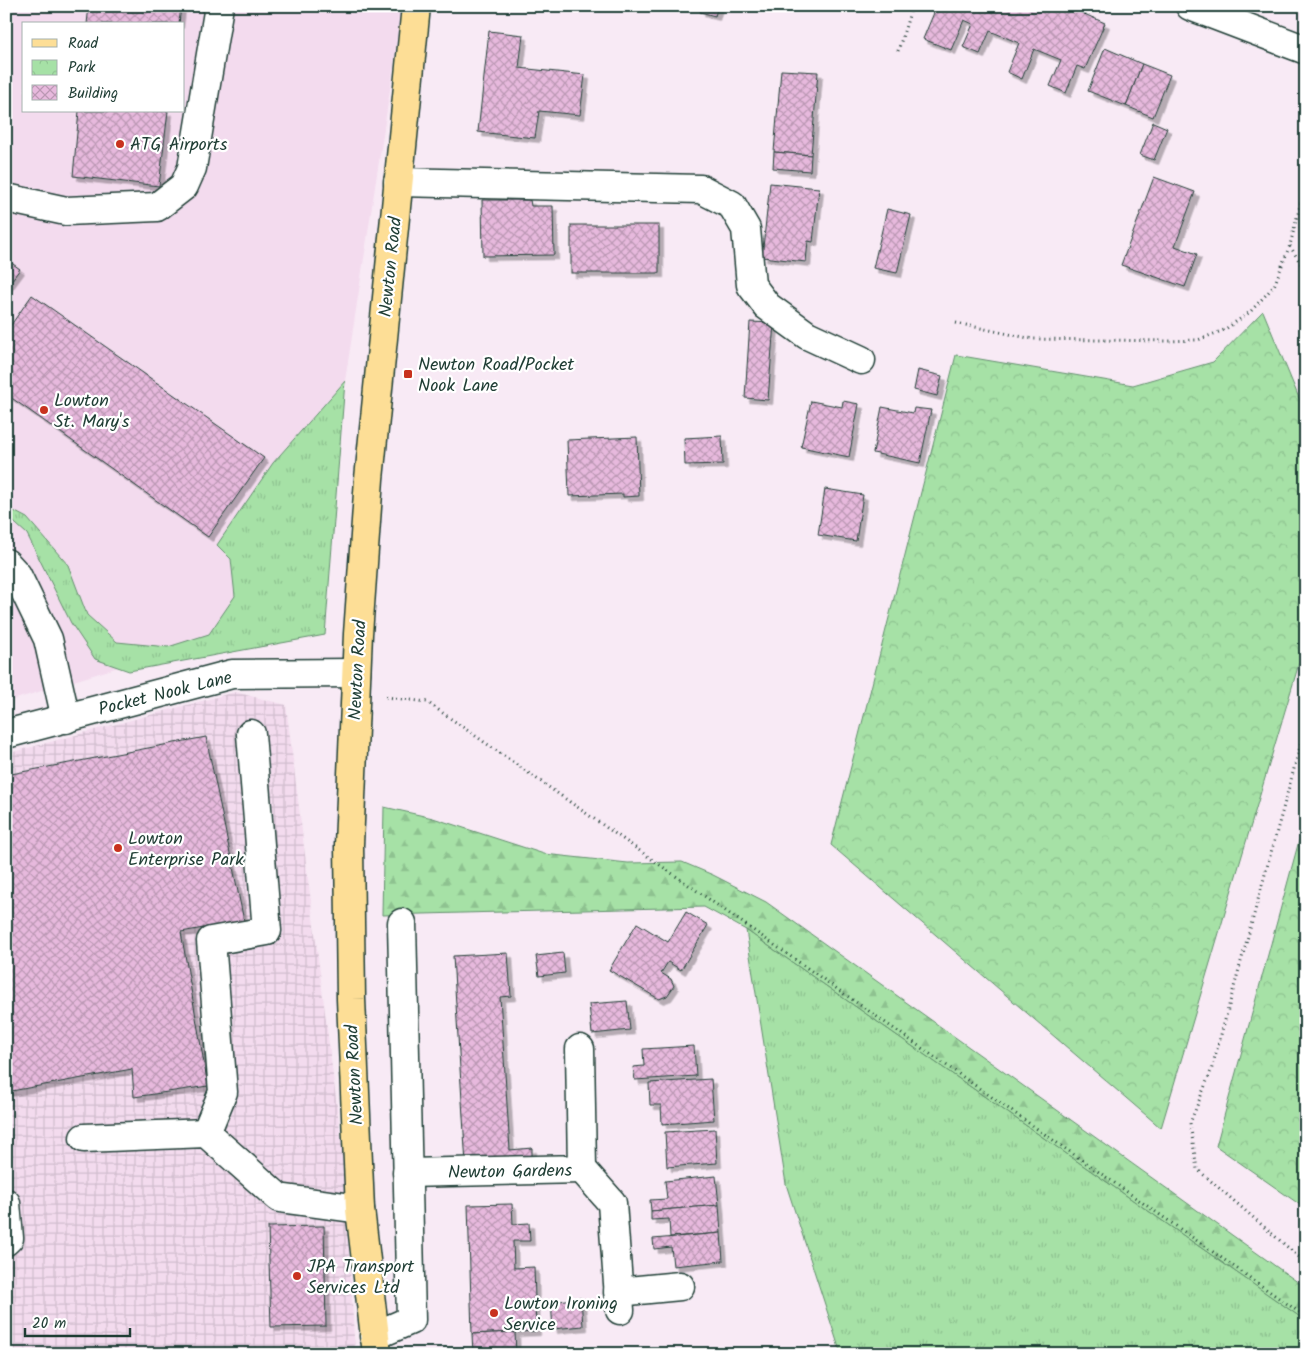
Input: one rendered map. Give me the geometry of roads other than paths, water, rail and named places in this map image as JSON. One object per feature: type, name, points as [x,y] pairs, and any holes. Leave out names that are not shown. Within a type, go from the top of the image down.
[{"type":"main road","name":"Newton Road","points":[[376,1345],[360,1209],[351,1000],[349,845],[356,674],[369,479],[416,6]]},
{"type":"street","points":[[6,198],[66,210],[157,206],[184,186],[192,168],[219,6]]},
{"type":"street","points":[[1190,6],[1219,11],[1306,50]]},
{"type":"street","points":[[398,182],[701,189],[732,205],[746,229],[751,285],[768,306],[807,335],[861,360]]},
{"type":"street","points":[[6,563],[17,575],[48,639],[66,718]]},
{"type":"street","name":"Pocket Nook Lane","points":[[6,734],[232,674],[356,674]]},
{"type":"street","points":[[206,1133],[223,1092],[211,941],[267,932],[251,734]]},
{"type":"street","name":"Newton Road","points":[[376,1345],[411,1320],[402,924]]},
{"type":"street","name":"Newton Gardens","points":[[407,1173],[582,1169],[580,1049]]},
{"type":"street","points":[[84,1138],[206,1133],[279,1198],[360,1209]]},
{"type":"street","points":[[582,1169],[612,1203],[619,1301],[680,1286]]},
{"type":"street","points":[[6,1203],[9,1238],[6,1241]]},
{"type":"place","name":"ATG Airports","points":[[120,144]]},
{"type":"place","name":"Newton Road/Pocket Nook Lane","points":[[408,374]]},
{"type":"place","name":"Lowton St. Mary's","points":[[44,410]]},
{"type":"place","name":"Lowton Enterprise Park","points":[[118,848]]},
{"type":"place","name":"JPA Transport Services Ltd","points":[[297,1276]]},
{"type":"place","name":"Lowton Ironing Service","points":[[494,1313]]}]
